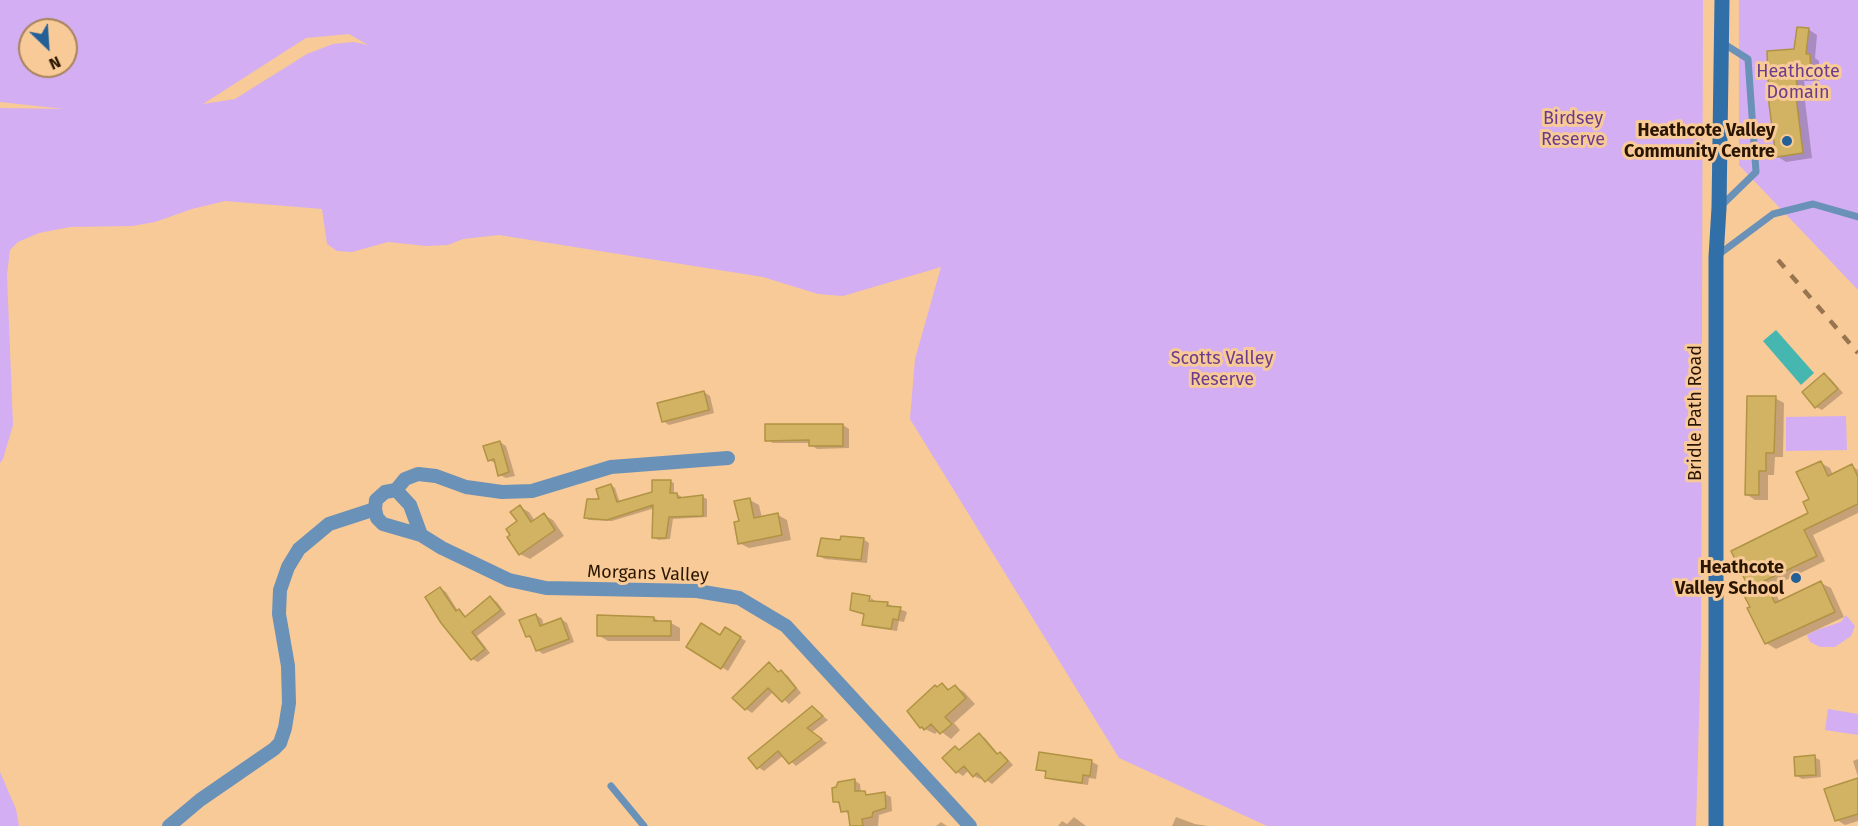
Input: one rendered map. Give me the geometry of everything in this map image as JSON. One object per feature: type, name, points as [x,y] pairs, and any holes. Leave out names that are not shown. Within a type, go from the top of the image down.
[{"type":"street","name":"Bridle Path Road","points":[[1716,826],[1716,257],[1719,208],[1722,0]]},
{"type":"street","points":[[169,826],[280,743],[290,703],[288,666],[279,614],[280,590],[288,567],[299,549],[329,524],[375,509],[376,500],[385,492],[396,490],[405,479],[418,474],[436,476],[466,487],[502,492],[532,491],[611,467],[728,458]]},
{"type":"street","points":[[396,490],[410,505],[421,535]]},
{"type":"street","name":"Morgans Valley","points":[[375,509],[377,518],[383,524],[421,535],[442,548],[509,580],[546,588],[697,591],[739,598],[786,626],[970,826]]},
{"type":"lane","points":[[1719,208],[1756,172],[1748,59],[1721,42]]},
{"type":"lane","points":[[1716,257],[1773,214],[1813,204],[1858,217]]},
{"type":"lane","points":[[611,786],[644,826]]},
{"type":"green space","name":"Scotts Valley Reserve","points":[[0,0],[1703,0],[1701,648],[1696,826],[1267,826],[1119,758],[910,419],[915,359],[941,267],[843,296],[818,294],[763,277],[499,235],[463,239],[448,245],[426,246],[388,242],[352,252],[337,251],[327,244],[322,209],[225,201],[192,209],[155,222],[132,226],[70,227],[39,233],[18,242],[10,250],[7,275],[13,425],[0,463],[0,108],[64,109],[0,102]],"holes":[[[349,34],[368,45],[354,42],[333,44],[307,54],[235,99],[203,104],[306,38]]]},
{"type":"green space","name":"Heathcote Domain","points":[[1739,0],[1858,0],[1858,290],[1739,165]]},
{"type":"green space","points":[[1846,416],[1847,450],[1786,451],[1786,417]]},
{"type":"green space","points":[[1846,615],[1855,626],[1851,636],[1835,647],[1820,647],[1810,642],[1807,635],[1841,622]]},
{"type":"green space","points":[[1828,709],[1858,714],[1858,735],[1825,730]]},
{"type":"green space","points":[[0,772],[16,809],[19,826],[0,826]]},
{"type":"water","points":[[1776,330],[1814,373],[1801,385],[1763,341]]},
{"type":"building","points":[[1797,27],[1809,28],[1806,54],[1810,54],[1811,76],[1796,76],[1798,96],[1796,96],[1803,153],[1776,157],[1769,104],[1767,51],[1794,49]]},
{"type":"building","points":[[1824,373],[1838,389],[1815,408],[1802,392]]},
{"type":"building","points":[[704,391],[709,410],[662,422],[657,403]]},
{"type":"building","points":[[1747,396],[1776,396],[1774,453],[1766,453],[1766,471],[1759,471],[1759,495],[1745,495]]},
{"type":"building","points":[[765,424],[843,424],[843,446],[809,446],[809,440],[765,441]]},
{"type":"building","points":[[500,441],[509,472],[498,476],[494,459],[488,461],[483,446]]},
{"type":"building","points":[[1821,461],[1828,476],[1852,464],[1858,477],[1858,504],[1804,530],[1817,556],[1764,581],[1775,603],[1821,581],[1835,612],[1765,644],[1747,608],[1750,607],[1740,588],[1747,584],[1731,551],[1808,513],[1803,502],[1809,499],[1796,472]]},
{"type":"building","points":[[652,480],[671,480],[670,493],[677,493],[678,498],[703,495],[703,516],[669,517],[666,538],[652,538],[653,505],[607,520],[584,518],[587,499],[599,499],[596,489],[611,484],[617,502],[652,492]]},
{"type":"building","points":[[750,498],[754,518],[778,513],[782,535],[738,544],[734,522],[739,521],[734,501]]},
{"type":"building","points":[[520,505],[531,522],[544,513],[555,530],[519,555],[507,537],[510,535],[506,529],[517,521],[510,512]]},
{"type":"building","points":[[841,536],[864,538],[861,560],[817,556],[821,538],[840,540]]},
{"type":"building","points":[[440,587],[456,611],[459,609],[465,617],[490,596],[501,610],[472,632],[485,649],[471,660],[441,623],[425,597]]},
{"type":"building","points":[[852,593],[870,596],[869,601],[888,602],[887,606],[901,607],[898,620],[893,619],[891,629],[862,625],[864,614],[850,610]]},
{"type":"building","points":[[536,614],[540,626],[561,618],[569,639],[536,651],[530,636],[526,637],[519,620]]},
{"type":"building","points":[[597,615],[654,617],[654,621],[671,621],[671,636],[597,636]]},
{"type":"building","points":[[701,623],[720,635],[725,627],[741,637],[721,669],[686,647]]},
{"type":"building","points":[[769,662],[778,672],[781,670],[796,688],[782,702],[768,688],[745,710],[732,698]]},
{"type":"building","points":[[942,683],[948,690],[955,685],[966,698],[945,717],[952,724],[940,734],[931,724],[924,730],[920,728],[907,711],[935,685],[937,687]]},
{"type":"building","points":[[812,706],[823,716],[807,728],[822,739],[789,764],[778,751],[757,769],[748,758]]},
{"type":"building","points":[[979,733],[997,754],[1000,752],[1008,761],[985,782],[977,773],[973,777],[964,766],[956,773],[942,758],[955,746],[959,750]]},
{"type":"building","points":[[1039,752],[1092,760],[1090,776],[1083,775],[1082,783],[1045,778],[1046,771],[1036,770]]},
{"type":"building","points":[[1815,755],[1816,775],[1795,776],[1794,757]]},
{"type":"building","points":[[1858,778],[1858,814],[1835,821],[1824,789]]},
{"type":"building","points":[[855,779],[855,791],[865,791],[866,795],[885,792],[886,808],[873,812],[872,817],[862,819],[863,826],[850,826],[848,811],[841,812],[839,802],[833,802],[832,788],[836,787],[838,782]]},
{"type":"railway","points":[[1778,260],[1858,353]]},
{"type":"place","name":"Heathcote Valley Community Centre","points":[[1787,141]]},
{"type":"place","name":"Heathcote Valley School","points":[[1796,578]]},
{"type":"park label","name":"Birdsey Reserve","points":[[1573,129]]}]
